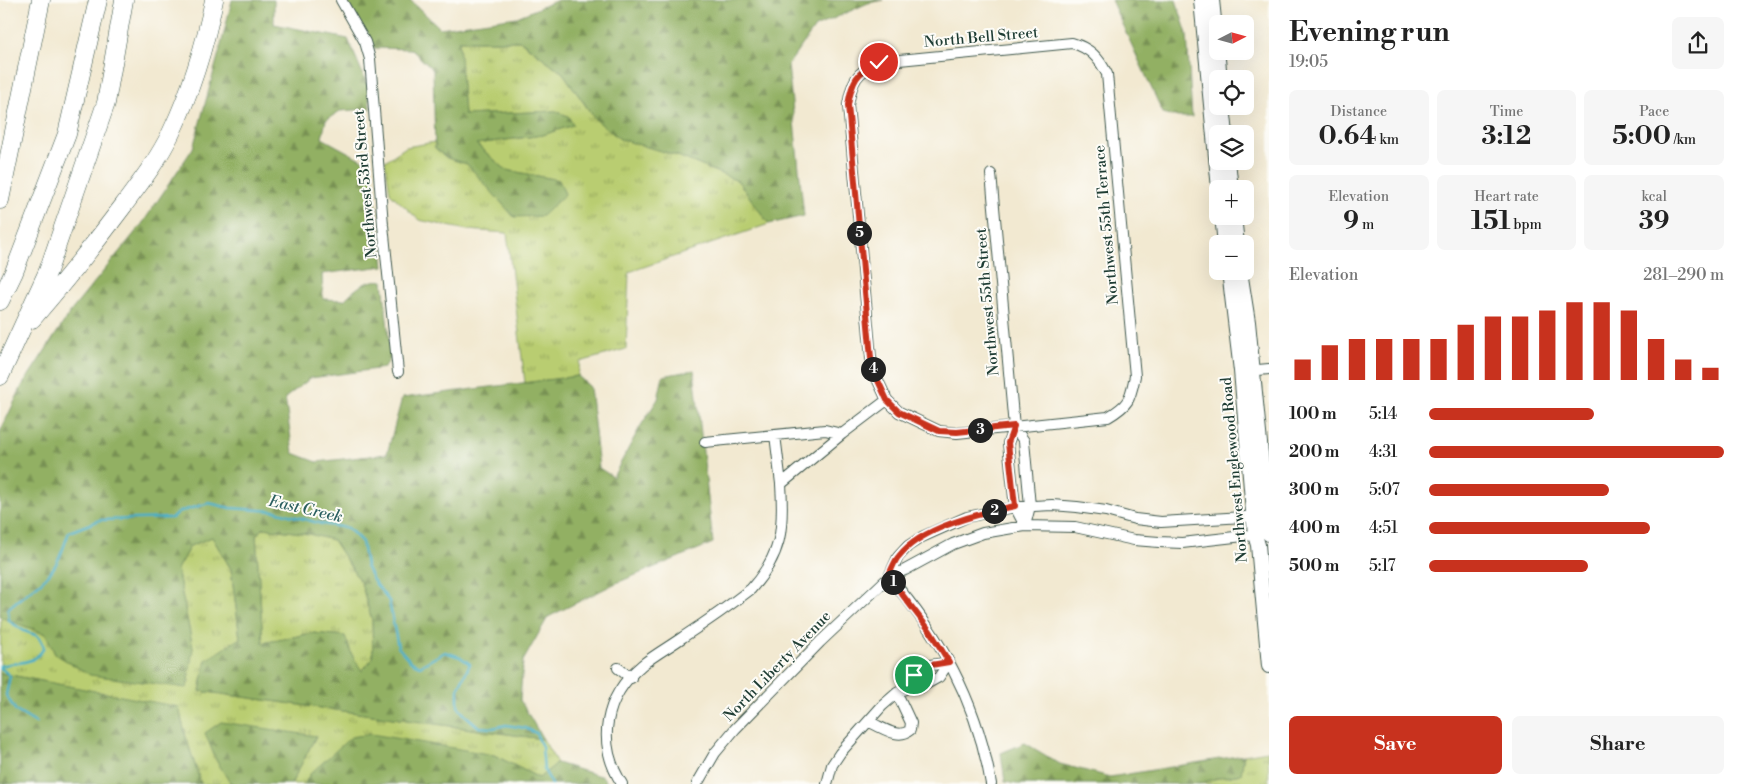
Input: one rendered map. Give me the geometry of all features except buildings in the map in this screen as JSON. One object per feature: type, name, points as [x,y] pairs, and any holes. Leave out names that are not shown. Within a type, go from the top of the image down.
[{"type":"highway","points":[[0,200],[41,0]]},
{"type":"highway","points":[[0,301],[14,272],[67,134],[98,0]]},
{"type":"highway","points":[[0,376],[48,270],[106,103],[124,0]]},
{"type":"highway","points":[[21,333],[90,252],[149,172],[171,133],[194,75],[208,30],[214,0]]},
{"type":"main road","points":[[1201,0],[1218,180]]},
{"type":"main road","points":[[1212,0],[1219,70]]},
{"type":"main road","name":"Northwest Englewood Road","points":[[1230,280],[1247,371],[1260,516],[1264,534],[1258,545],[1269,666]]},
{"type":"main road","name":"Northwest Englewood Road","points":[[1241,280],[1248,322],[1247,371]]},
{"type":"street","name":"Northwest 53rd Street","points":[[341,0],[365,42],[370,60],[383,225],[398,372]]},
{"type":"street","name":"North Bell Street","points":[[887,400],[874,372],[871,358],[848,105],[851,86],[857,76],[867,67],[879,62],[1072,43],[1092,52]]},
{"type":"street","name":"Northwest 55th Terrace","points":[[1014,426],[1108,417],[1130,400],[1135,376],[1107,74],[1101,62],[1092,52]]},
{"type":"street","name":"Northwest 55th Street","points":[[991,174],[1014,426],[1008,443],[1015,506],[1024,526]]},
{"type":"street","points":[[1247,371],[1269,369]]},
{"type":"street","points":[[781,484],[887,400],[899,412],[939,431],[957,432],[1014,426]]},
{"type":"street","name":"Northwest 55th Street","points":[[1014,426],[1024,441],[1030,506],[1024,526]]},
{"type":"street","points":[[704,442],[825,430],[842,434]]},
{"type":"street","points":[[622,784],[613,769],[608,753],[606,733],[609,713],[617,693],[641,666],[751,589],[765,574],[774,555],[781,534],[782,512],[781,484],[775,436]]},
{"type":"street","points":[[1011,466],[1026,464]]},
{"type":"street","name":"North Liberty Avenue","points":[[697,784],[715,753],[736,729],[820,642],[888,576],[898,557],[908,546],[922,537],[967,517],[1015,506],[1052,505],[1087,508],[1136,519],[1161,522],[1260,516]]},
{"type":"street","name":"North Liberty Avenue","points":[[888,576],[905,570],[953,544],[983,534],[1024,526],[1074,527],[1134,540],[1159,542],[1182,542],[1264,534]]},
{"type":"street","points":[[888,576],[930,631],[949,662],[968,701],[982,740],[991,784]]},
{"type":"street","points":[[827,784],[832,765],[840,753],[897,693],[912,685],[914,675],[931,665],[949,662]]},
{"type":"street","points":[[618,668],[630,678]]},
{"type":"street","points":[[869,722],[898,735],[905,734],[910,730],[911,723],[897,693]]},
{"type":"green space","points":[[232,0],[274,0],[274,24],[348,39],[368,86],[370,109],[340,111],[326,120],[322,138],[364,161],[373,182],[384,266],[322,274],[323,299],[344,300],[366,283],[383,281],[391,358],[384,368],[311,378],[285,398],[293,453],[317,462],[387,454],[402,398],[578,376],[590,387],[599,468],[613,477],[640,427],[658,399],[663,376],[694,370],[713,543],[614,584],[548,617],[523,661],[520,700],[543,739],[200,691],[206,660],[240,638],[231,569],[212,537],[190,546],[177,569],[193,648],[187,688],[90,675],[55,654],[46,634],[0,617],[0,432],[22,386],[71,311],[142,224],[193,148]],"holes":[[[264,528],[309,534],[333,540],[361,583],[372,620],[373,658],[362,671],[352,655],[345,636],[313,633],[263,643],[256,535]]]},
{"type":"green space","points":[[346,0],[410,0],[440,28],[517,17],[558,0],[883,0],[868,3],[815,27],[788,65],[804,216],[769,224],[738,181],[678,156],[620,139],[595,119],[563,73],[521,41],[459,41],[464,115],[555,111],[568,116],[573,125],[543,135],[476,144],[506,170],[559,180],[565,194],[542,216],[514,217],[467,164],[447,158],[435,148],[433,70],[411,49],[374,48]]},
{"type":"green space","points":[[1111,0],[1176,0],[1187,34],[1192,117],[1178,117],[1163,113]]},
{"type":"green space","points":[[458,41],[520,41],[563,73],[595,119],[620,139],[678,156],[738,181],[769,224],[629,272],[626,349],[580,362],[578,376],[525,383],[507,233],[467,230],[419,220],[390,193],[385,161],[406,147],[435,142],[435,148],[447,158],[467,164],[486,185],[559,180],[506,170],[476,144],[543,135],[572,124],[568,116],[555,111],[464,115]]},
{"type":"green space","points":[[264,528],[309,534],[333,540],[361,583],[372,620],[373,658],[361,672],[344,636],[313,633],[263,643],[256,535]]},
{"type":"green space","points":[[212,537],[231,569],[240,639],[206,660],[200,691],[543,739],[557,763],[539,778],[494,755],[310,774],[305,784],[291,784],[316,736],[216,760],[231,784],[201,784],[179,708],[0,673],[1,617],[46,634],[55,654],[193,648],[177,569],[190,546]]},
{"type":"green space","points":[[0,673],[179,707],[185,734],[201,784],[0,784]]},
{"type":"green space","points":[[221,722],[316,736],[291,784],[231,784],[216,760],[205,733]]},
{"type":"green space","points":[[371,734],[494,755],[539,778],[557,763],[603,777],[608,784],[305,784],[310,774],[351,737]]},
{"type":"green space","points":[[1025,743],[1060,764],[1110,777],[1244,755],[1241,774],[1198,784],[1017,784],[1005,782],[1001,753]]},
{"type":"green space","points":[[1268,751],[1269,784],[1198,784],[1241,774],[1244,755]]},
{"type":"waterway","name":"East Creek","points":[[0,666],[31,660],[44,647],[38,636],[24,631],[9,621],[8,609],[44,580],[52,570],[61,554],[69,532],[100,520],[172,518],[179,512],[209,503],[230,508],[275,511],[322,524],[348,528],[362,542],[366,566],[373,580],[389,601],[398,647],[411,662],[420,666],[445,652],[460,657],[470,664],[458,689],[458,706],[479,727],[493,728],[506,725],[525,728],[536,733],[542,747],[544,770],[552,784]]},
{"type":"waterway","points":[[0,667],[10,676],[6,695],[16,711],[36,723]]},
{"type":"route","points":[[879,62],[867,67],[857,76],[851,86],[848,105],[871,358],[874,372],[887,400],[899,412],[939,431],[957,432],[1014,426],[1008,443],[1015,506],[967,517],[922,537],[908,546],[898,557],[888,576],[930,631],[949,662],[931,665],[914,675]]}]
